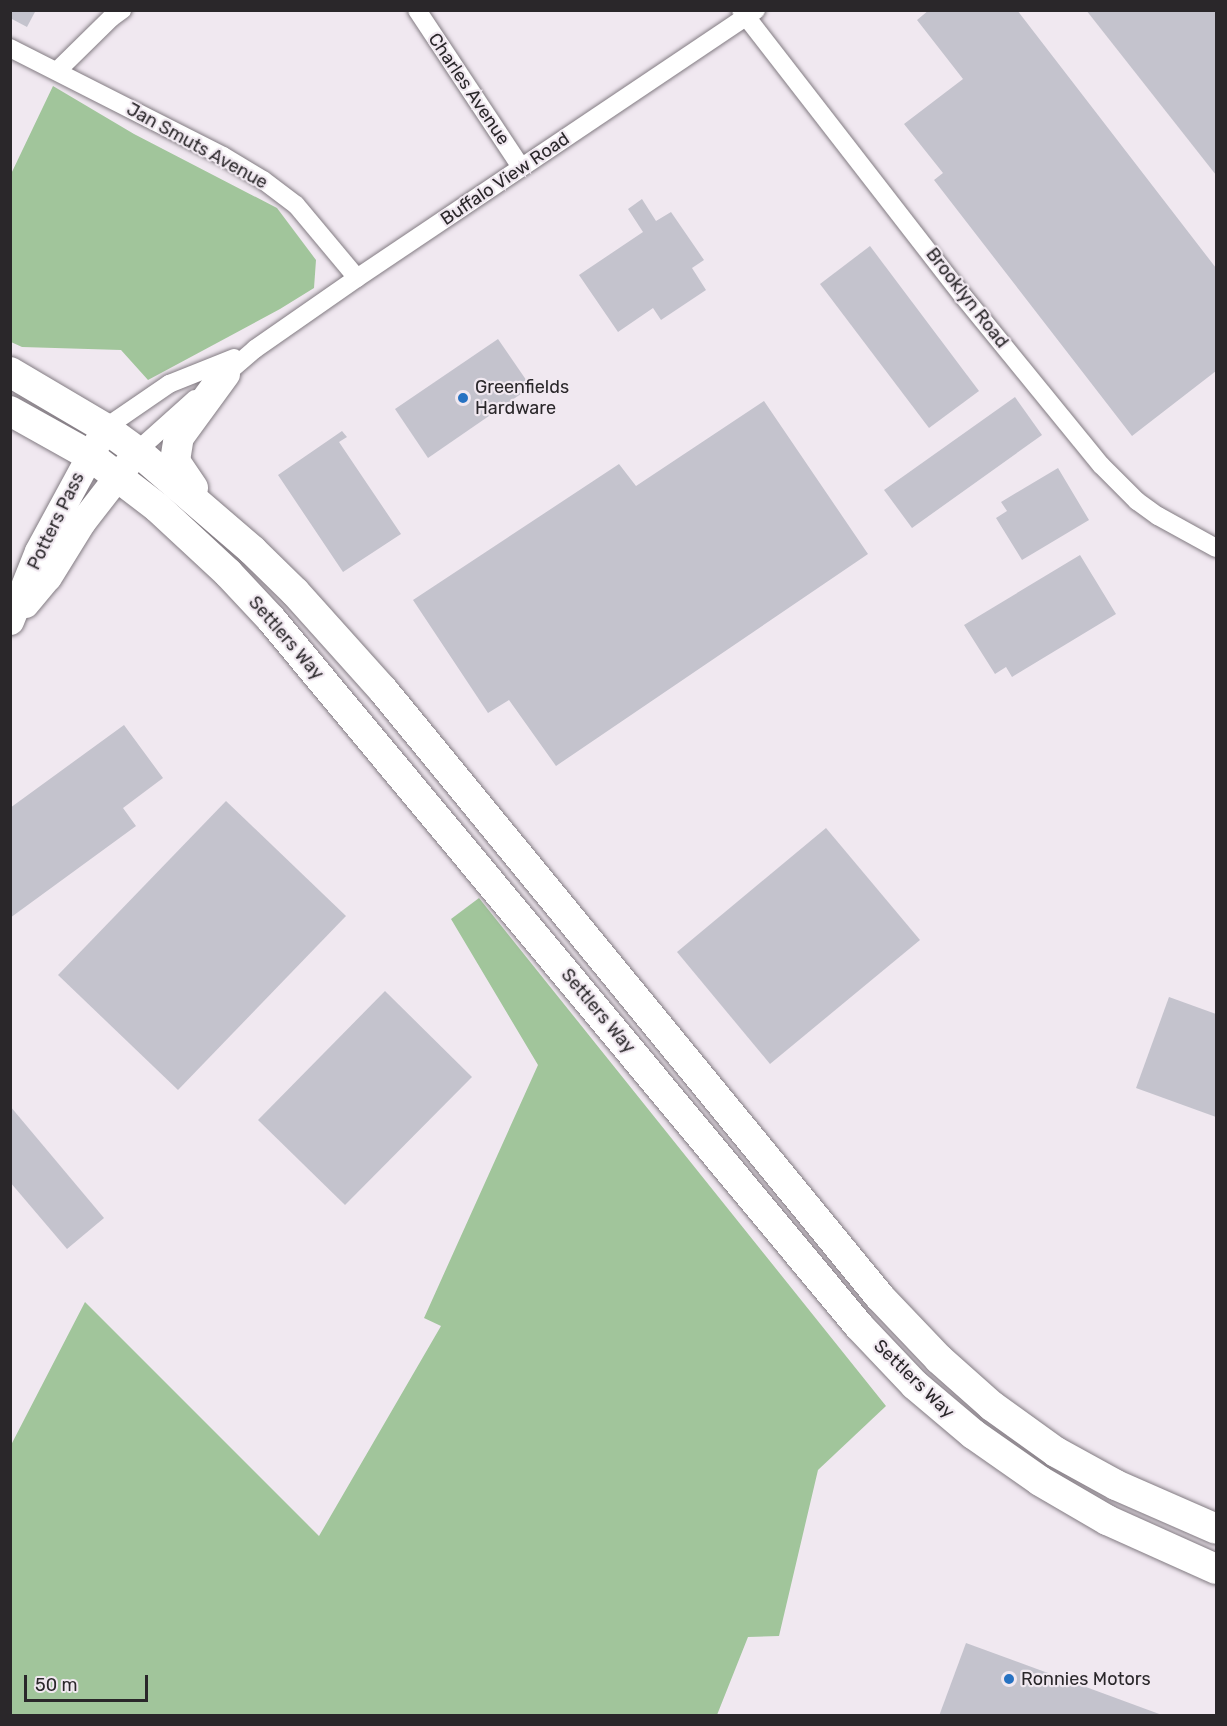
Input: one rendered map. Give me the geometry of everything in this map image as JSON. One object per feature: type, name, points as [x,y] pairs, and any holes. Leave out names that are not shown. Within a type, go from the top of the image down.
[{"type":"main road","name":"Settlers Way","points":[[10,372],[105,428],[137,450],[252,549],[295,592],[383,690],[880,1297],[939,1359],[992,1406],[1056,1452],[1137,1494],[1216,1529]]},
{"type":"main road","points":[[225,374],[179,437],[175,461],[187,481],[252,549]]},
{"type":"main road","name":"Settlers Way","points":[[10,411],[89,455],[118,476],[158,508],[228,573],[271,619],[859,1326],[915,1385],[973,1434],[1040,1481],[1107,1520],[1216,1569]]},
{"type":"street","name":"Charles Avenue","points":[[417,10],[521,167]]},
{"type":"street","points":[[57,71],[113,13]]},
{"type":"street","name":"Buffalo View Road","points":[[137,450],[255,349],[748,13]]},
{"type":"street","name":"Brooklyn Road","points":[[748,13],[963,296],[1101,465],[1137,501],[1158,516],[1216,548]]},
{"type":"street","name":"Jan Smuts Avenue","points":[[10,48],[263,180],[296,205],[357,278]]},
{"type":"street","name":"Buffalo View Road","points":[[105,428],[169,384],[255,349]]},
{"type":"street","name":"Potters Pass","points":[[11,620],[38,551],[105,428]]},
{"type":"street","name":"Potters Pass","points":[[11,620],[48,577],[82,522],[137,450]]},
{"type":"green space","points":[[53,86],[134,134],[277,208],[316,260],[314,288],[280,309],[148,380],[121,350],[22,347],[11,342],[11,174]]},
{"type":"green space","points":[[479,898],[886,1406],[818,1470],[779,1636],[748,1637],[717,1715],[11,1715],[11,1445],[85,1302],[319,1536],[441,1326],[424,1318],[538,1065],[451,919]]},
{"type":"building","points":[[10,10],[36,10],[27,27],[10,18]]},
{"type":"building","points":[[929,10],[1017,10],[1216,268],[1216,371],[1132,436],[934,180],[943,173],[904,124],[963,79],[917,20]]},
{"type":"building","points":[[1086,10],[1216,10],[1216,175]]},
{"type":"building","points":[[642,199],[656,221],[671,212],[704,260],[692,268],[706,290],[661,320],[653,308],[618,332],[579,275],[643,232],[628,209]]},
{"type":"building","points":[[870,246],[979,391],[929,428],[820,284]]},
{"type":"building","name":"Greenfields Hardware","points":[[498,339],[531,387],[428,458],[395,409]]},
{"type":"building","points":[[1015,397],[1042,435],[912,528],[884,490]]},
{"type":"building","points":[[764,401],[868,554],[556,766],[509,700],[488,713],[413,600],[619,464],[636,486]]},
{"type":"building","points":[[342,431],[347,437],[339,442],[401,534],[343,572],[278,475]]},
{"type":"building","points":[[1058,468],[1089,520],[1022,560],[996,518],[1007,511],[1001,502]]},
{"type":"building","points":[[1080,555],[1116,614],[1012,677],[1006,667],[995,674],[964,625]]},
{"type":"building","points":[[124,725],[163,778],[123,808],[136,826],[10,918],[10,808]]},
{"type":"building","points":[[226,801],[346,916],[178,1090],[58,975]]},
{"type":"building","points":[[826,828],[920,940],[770,1064],[677,952]]},
{"type":"building","points":[[385,991],[472,1077],[345,1205],[258,1120]]},
{"type":"building","points":[[1169,997],[1216,1014],[1216,1117],[1136,1088]]},
{"type":"building","points":[[10,1106],[104,1218],[67,1249],[10,1182]]},
{"type":"building","name":"Ronnies Motors","points":[[966,1643],[1162,1715],[1162,1716],[939,1716]]},
{"type":"place","name":"Greenfields Hardware","points":[[463,398]]},
{"type":"place","name":"Ronnies Motors","points":[[1009,1679]]}]
